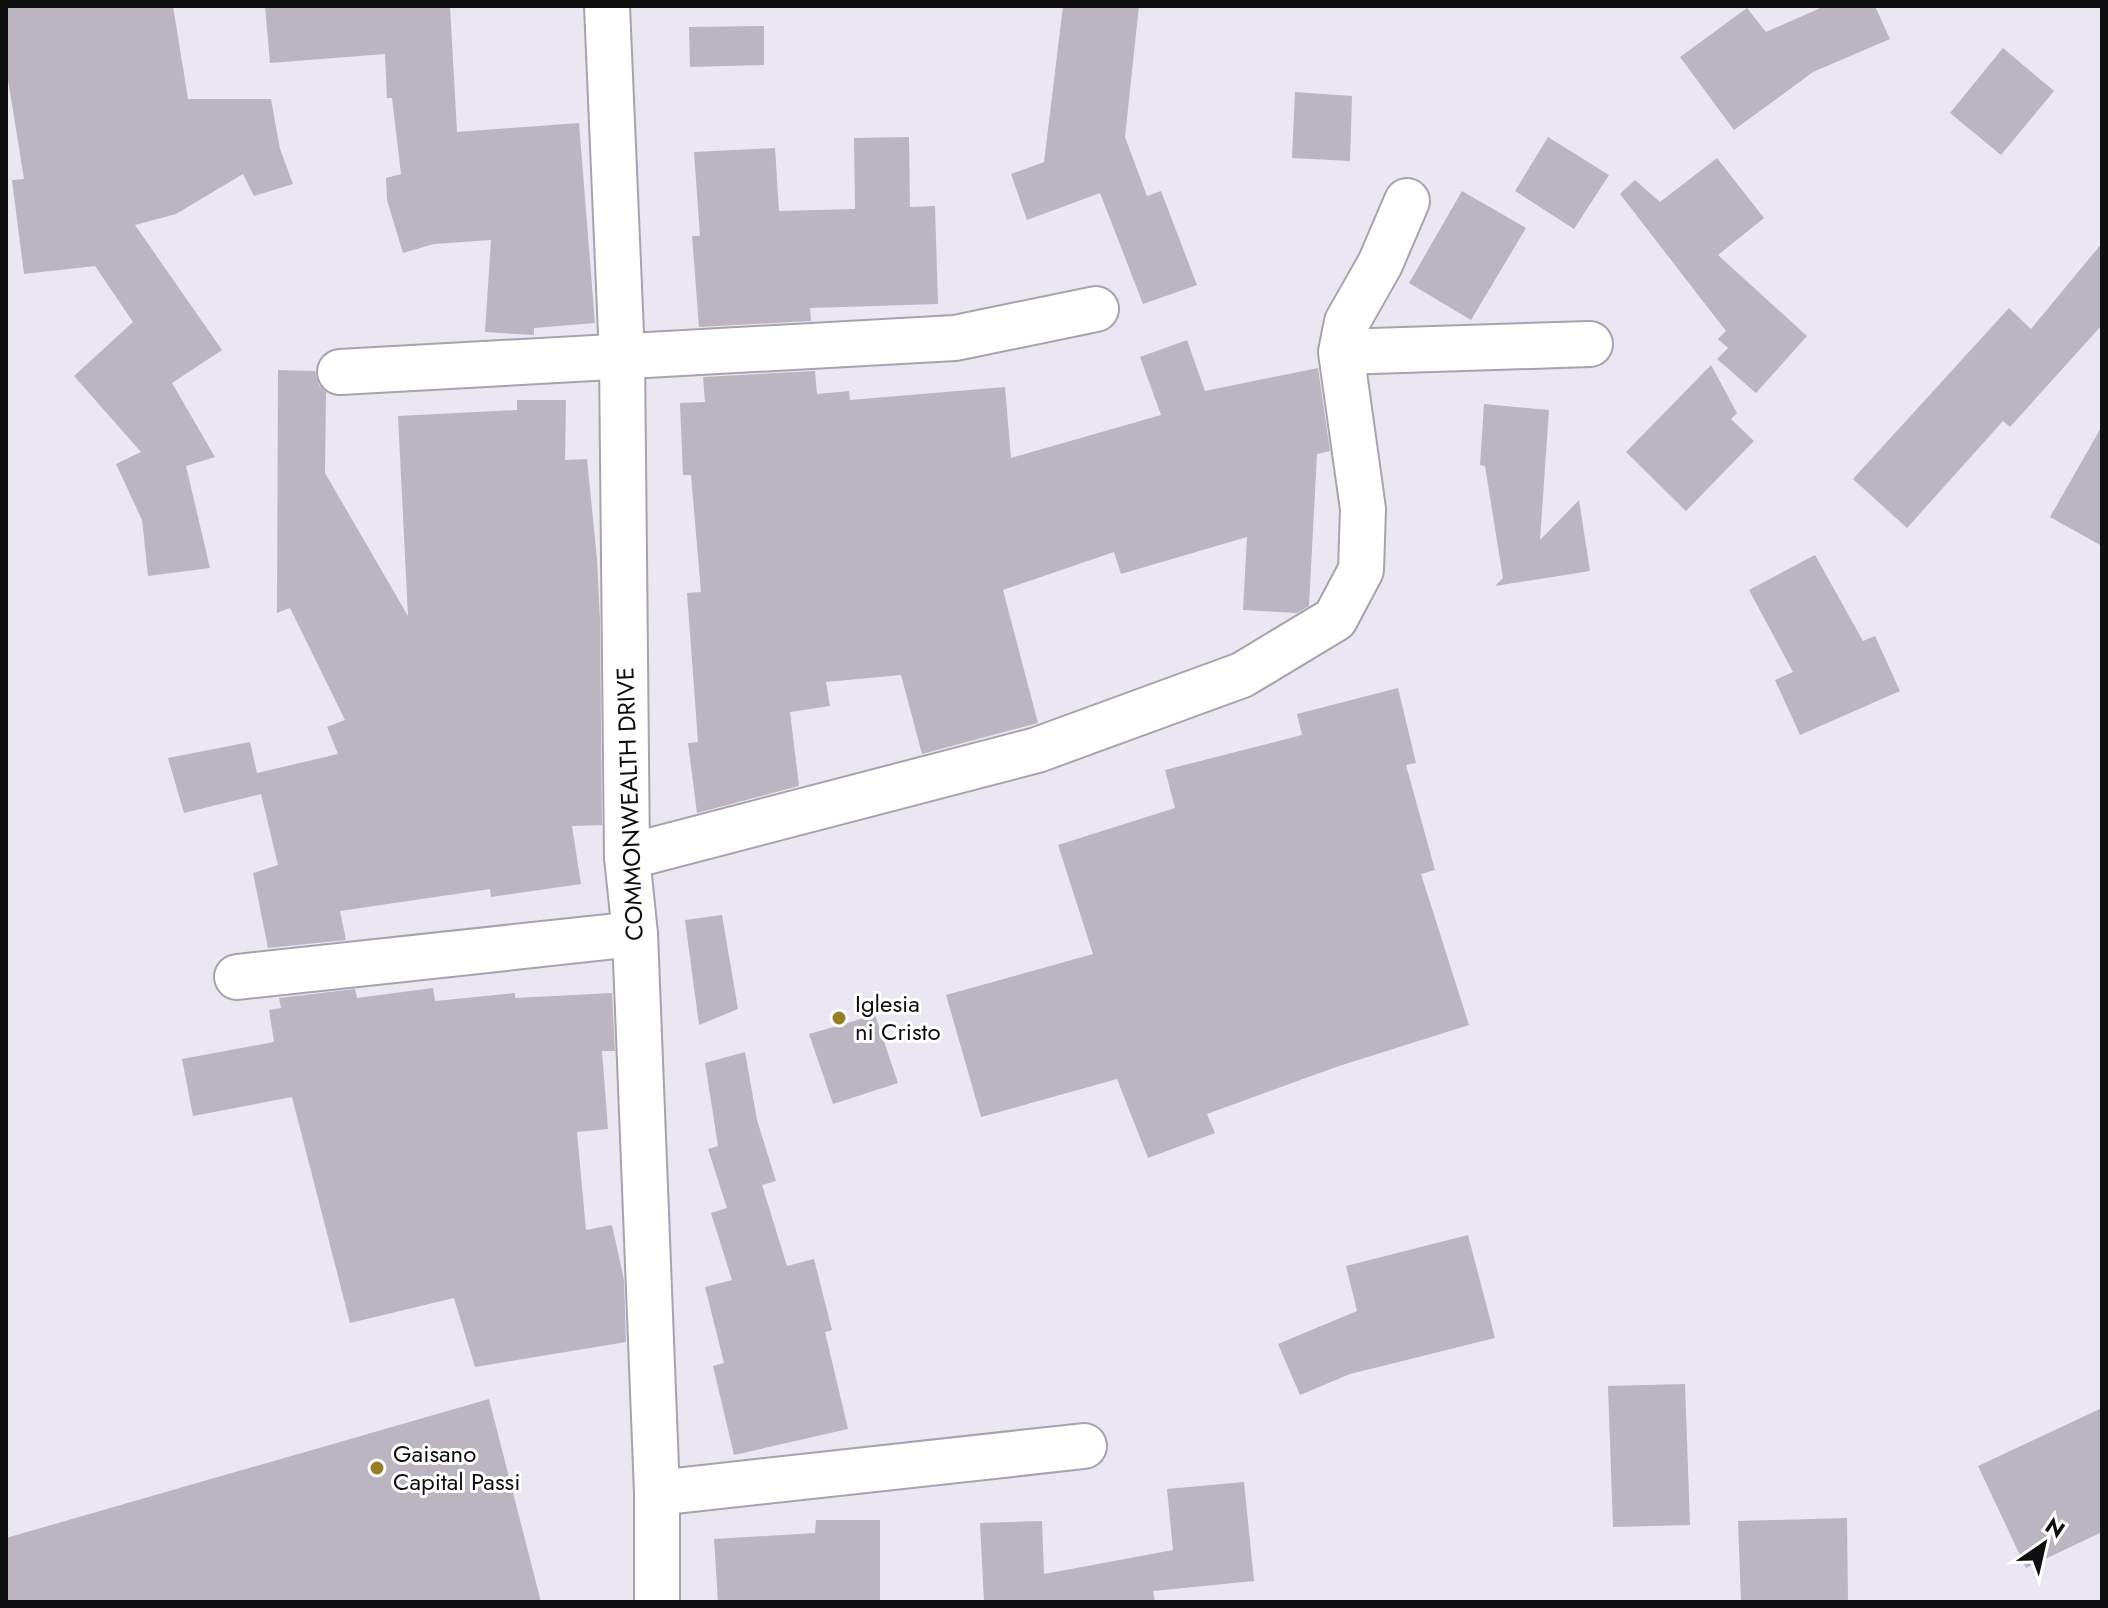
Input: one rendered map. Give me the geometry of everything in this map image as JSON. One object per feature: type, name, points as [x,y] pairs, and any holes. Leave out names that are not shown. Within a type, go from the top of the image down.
[{"type":"street","name":"COMMONWEALTH DRIVE","points":[[607,6],[622,357],[627,857],[635,934],[657,1493],[657,1602]]},
{"type":"street","points":[[627,857],[1037,750],[1242,675],[1335,619],[1361,570],[1363,509],[1341,352],[1347,322],[1380,264],[1407,201]]},
{"type":"street","points":[[340,372],[955,338],[1096,309]]},
{"type":"street","points":[[1341,352],[1590,344]]},
{"type":"street","points":[[237,977],[635,934]]},
{"type":"street","points":[[657,1493],[1084,1446]]},
{"type":"building","points":[[6,6],[173,6],[188,99],[271,99],[280,149],[293,184],[254,196],[243,174],[176,214],[135,225],[222,350],[172,383],[215,457],[186,466],[210,568],[148,576],[142,520],[116,464],[141,452],[74,376],[133,322],[95,266],[24,274],[12,180],[24,179],[6,67]]},
{"type":"building","points":[[265,6],[450,6],[457,132],[579,123],[595,323],[534,328],[534,335],[485,332],[491,240],[434,244],[403,253],[387,200],[386,178],[401,174],[392,98],[387,98],[385,54],[270,63]]},
{"type":"building","points":[[1063,6],[1139,6],[1125,137],[1147,196],[1161,191],[1197,285],[1143,304],[1100,193],[1027,220],[1011,174],[1044,162]]},
{"type":"building","points":[[1825,6],[1875,6],[1890,39],[1813,72],[1734,130],[1680,57],[1747,8],[1766,32]]},
{"type":"building","points":[[764,26],[764,65],[690,67],[689,27]]},
{"type":"building","points":[[2003,48],[2054,91],[2001,155],[1950,113]]},
{"type":"building","points":[[1295,92],[1352,96],[1350,161],[1292,158]]},
{"type":"building","points":[[909,137],[910,207],[935,206],[938,304],[810,308],[811,321],[699,327],[692,236],[700,236],[694,152],[775,148],[779,211],[855,209],[854,138]]},
{"type":"building","points":[[1548,137],[1609,175],[1574,229],[1515,191]]},
{"type":"building","points":[[1717,158],[1764,218],[1718,255],[1807,336],[1756,393],[1717,359],[1728,348],[1718,339],[1726,331],[1620,194],[1635,180],[1660,202]]},
{"type":"building","points":[[1462,191],[1526,228],[1471,320],[1409,283]]},
{"type":"building","points":[[2102,243],[2102,325],[2010,427],[2003,421],[1907,528],[1853,479],[2009,308],[2031,329]]},
{"type":"building","points":[[1187,340],[1205,391],[1318,368],[1330,451],[1317,454],[1309,606],[1297,613],[1243,610],[1247,537],[1121,574],[1114,552],[1003,590],[1038,723],[922,754],[901,675],[826,682],[830,706],[790,712],[799,786],[697,813],[688,743],[698,742],[687,593],[701,592],[691,475],[683,475],[680,403],[705,402],[703,377],[815,371],[817,394],[849,391],[850,400],[1005,387],[1011,458],[1161,415],[1140,357]]},
{"type":"building","points":[[1711,365],[1737,413],[1731,419],[1754,441],[1686,511],[1626,452]]},
{"type":"building","points":[[278,370],[315,371],[319,385],[326,392],[325,473],[408,616],[398,416],[517,410],[517,400],[566,400],[565,460],[587,459],[600,620],[602,825],[572,826],[581,884],[491,897],[490,889],[340,911],[346,940],[268,948],[253,873],[278,865],[261,794],[184,813],[168,758],[250,742],[257,773],[338,754],[327,727],[345,720],[290,608],[277,613]]},
{"type":"building","points":[[1484,404],[1549,410],[1540,540],[1579,500],[1590,571],[1495,586],[1503,578],[1485,466],[1480,465]]},
{"type":"building","points":[[2102,426],[2102,546],[2050,517]]},
{"type":"building","points":[[1815,555],[1863,641],[1875,636],[1900,691],[1800,735],[1775,680],[1793,672],[1749,590]]},
{"type":"building","points":[[1398,688],[1416,763],[1406,765],[1435,870],[1421,874],[1469,1025],[1336,1067],[1207,1114],[1215,1133],[1148,1158],[1117,1079],[981,1117],[946,995],[1093,954],[1058,845],[1175,808],[1165,770],[1302,735],[1297,714]]},
{"type":"building","points":[[722,915],[738,1009],[699,1025],[685,920]]},
{"type":"building","points":[[433,988],[435,1001],[515,993],[515,998],[612,993],[615,1051],[602,1051],[608,1129],[577,1132],[586,1230],[612,1225],[624,1280],[626,1342],[475,1367],[454,1298],[350,1323],[292,1097],[193,1116],[182,1059],[274,1042],[269,1010],[281,1008],[279,998],[355,989],[357,998]]},
{"type":"building","points":[[875,1015],[898,1083],[833,1104],[809,1034]]},
{"type":"building","points":[[745,1052],[757,1120],[776,1181],[762,1185],[787,1266],[814,1259],[832,1330],[825,1332],[848,1429],[734,1455],[713,1366],[724,1363],[705,1287],[732,1280],[711,1213],[727,1208],[708,1149],[718,1146],[705,1063]]},
{"type":"building","points":[[1468,1235],[1495,1338],[1350,1374],[1300,1395],[1278,1344],[1357,1311],[1346,1266]]},
{"type":"building","points":[[1685,1384],[1690,1525],[1613,1527],[1608,1386]]},
{"type":"building","name":"Gaisano Capital Passi","points":[[489,1399],[541,1602],[6,1602],[6,1538]]},
{"type":"building","points":[[2102,1408],[2102,1532],[2026,1568],[1978,1466]]},
{"type":"building","points":[[1244,1482],[1254,1581],[1153,1591],[1155,1602],[984,1602],[980,1523],[1042,1521],[1044,1574],[1173,1550],[1167,1489]]},
{"type":"building","points":[[1847,1518],[1848,1602],[1741,1602],[1738,1521]]},
{"type":"building","points":[[816,1520],[880,1520],[880,1602],[718,1602],[714,1539],[815,1533]]},
{"type":"place","name":"Iglesia ni Cristo","points":[[839,1018]]},
{"type":"place","name":"Gaisano Capital Passi","points":[[377,1468]]}]
